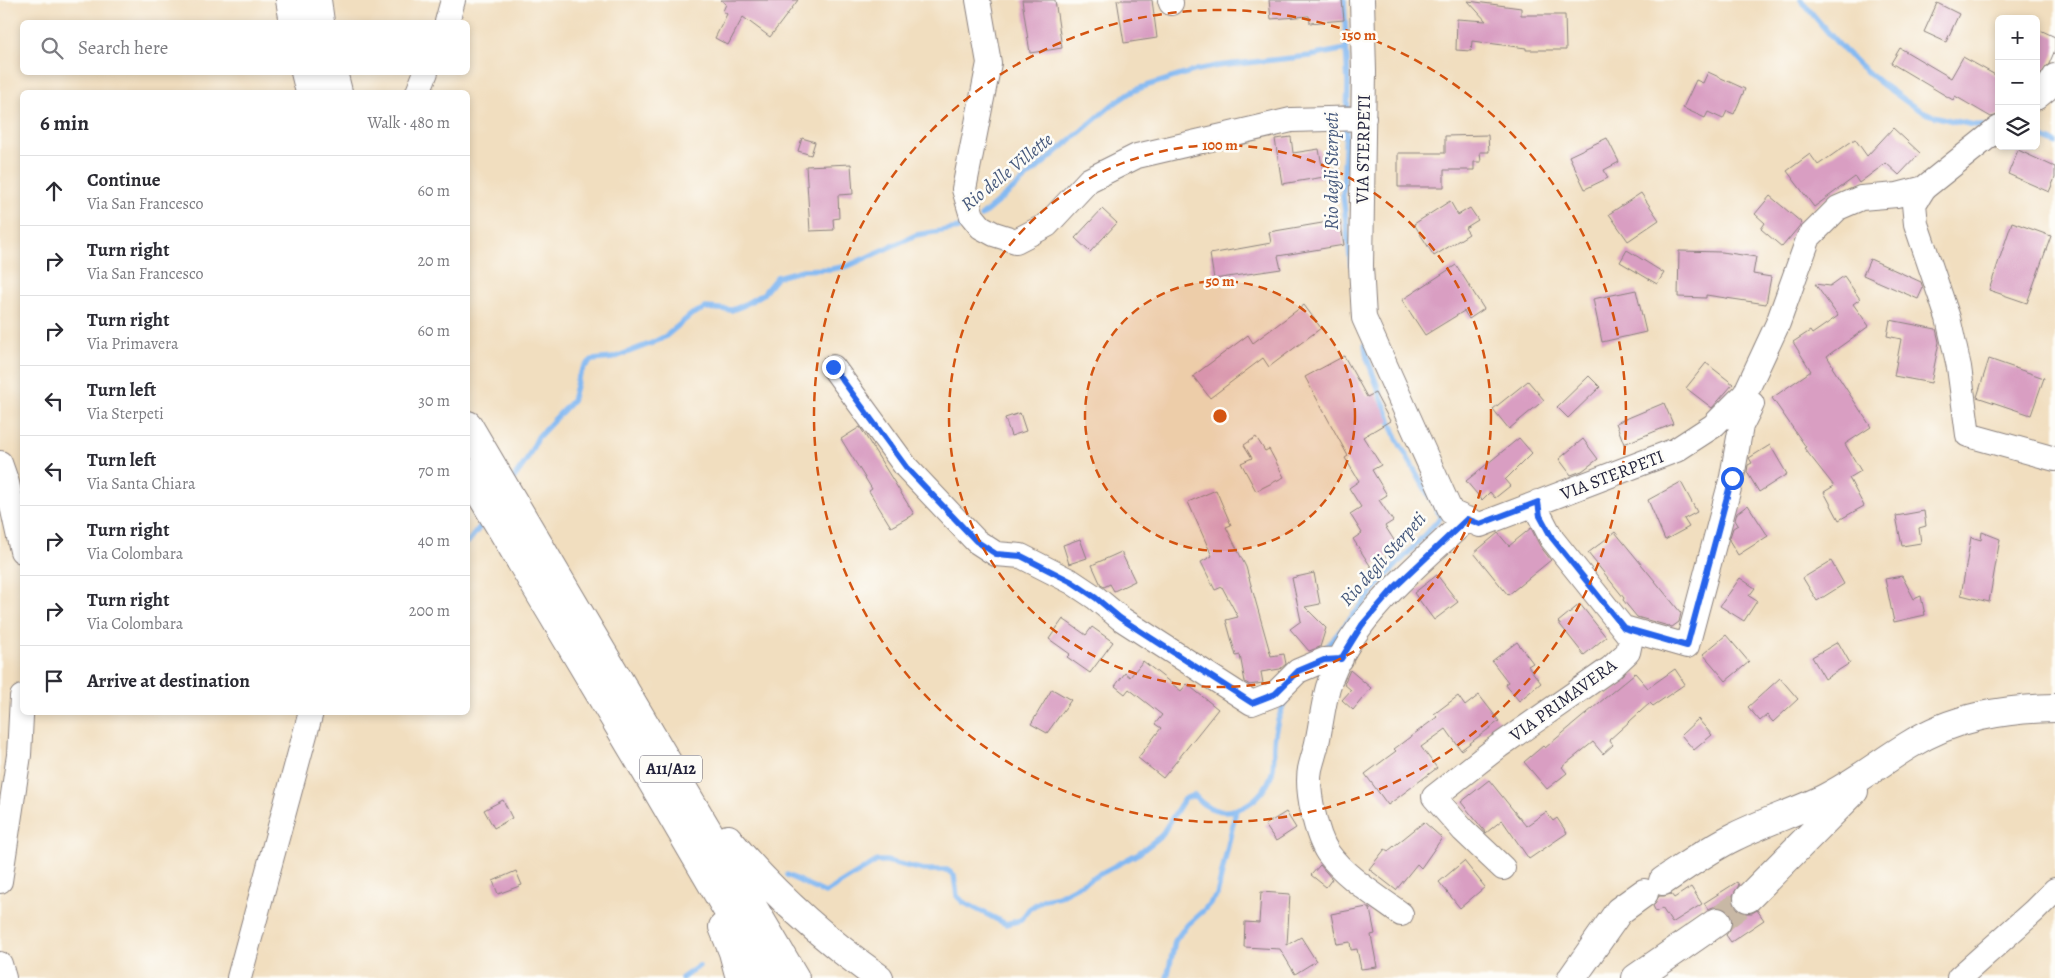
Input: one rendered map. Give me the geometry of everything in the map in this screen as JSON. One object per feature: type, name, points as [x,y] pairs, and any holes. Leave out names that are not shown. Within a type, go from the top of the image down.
[{"type":"highway","points":[[290,0],[294,20]]},
{"type":"highway","points":[[317,0],[320,20]]},
{"type":"highway","points":[[306,75],[310,90]]},
{"type":"highway","points":[[334,75],[338,90]]},
{"type":"highway","name":"A11/A12","points":[[470,429],[543,577],[784,975]]},
{"type":"highway","name":"A11/A12","points":[[470,476],[543,577]]},
{"type":"highway","points":[[1572,978],[1620,911],[1653,887],[1733,838],[1826,797],[1878,766],[1910,744],[1963,720],[1996,712],[2055,708]]},
{"type":"highway","points":[[1748,898],[1878,766]]},
{"type":"highway","points":[[660,772],[796,912],[839,949],[879,978]]},
{"type":"highway","points":[[660,772],[733,952],[740,978]]},
{"type":"highway","points":[[1636,978],[1717,922]]},
{"type":"street","points":[[447,20],[452,0]]},
{"type":"street","points":[[978,0],[989,64],[964,189],[976,222],[994,234],[1016,242],[1046,226],[1088,180],[1137,156],[1291,120],[1352,118]]},
{"type":"street","name":"VIA STERPETI","points":[[1362,0],[1352,118],[1364,318],[1451,512],[1480,524],[1676,450],[1714,426],[1745,394],[1778,323],[1809,237],[1838,208],[1861,198],[1897,195],[1924,188],[1995,132]]},
{"type":"street","points":[[419,90],[425,75]]},
{"type":"street","points":[[2040,95],[2047,89],[2055,76]]},
{"type":"street","points":[[1924,188],[1914,204],[1916,224],[1948,318],[1959,367],[1968,435],[2055,459]]},
{"type":"street","points":[[833,367],[906,467],[976,541],[996,554],[1021,556],[1072,582],[1096,598],[1120,618],[1252,703],[1275,694],[1305,669],[1324,660],[1341,659]]},
{"type":"street","points":[[1624,628],[1687,646],[1732,478],[1741,426],[1752,404]]},
{"type":"street","points":[[0,463],[7,484],[20,542]]},
{"type":"street","name":"VIA PRIMAVERA","points":[[1503,868],[1463,830],[1434,796],[1499,746],[1611,668],[1628,652],[1631,643],[1631,638],[1624,628],[1552,538],[1540,516],[1538,502]]},
{"type":"street","points":[[1401,914],[1342,868],[1327,852],[1319,832],[1311,800],[1310,770],[1328,687],[1341,659],[1362,625],[1394,588],[1467,519]]},
{"type":"street","points":[[0,881],[19,755],[21,715]]},
{"type":"street","points":[[239,978],[311,715]]},
{"type":"street","points":[[1959,978],[2055,890]]},
{"type":"street","points":[[0,964],[0,971],[4,978]]},
{"type":"building","points":[[721,0],[798,0],[770,37],[743,17],[728,45],[715,38],[727,14],[723,11],[726,4]]},
{"type":"building","points":[[1022,0],[1055,0],[1062,48],[1030,53]]},
{"type":"building","points":[[1117,0],[1152,0],[1157,38],[1124,43]]},
{"type":"building","points":[[1269,0],[1342,0],[1344,20],[1310,23],[1309,16],[1271,19]]},
{"type":"building","points":[[1468,1],[1521,8],[1521,15],[1565,15],[1566,50],[1526,50],[1526,48],[1472,41],[1471,51],[1456,50],[1457,19],[1486,21]]},
{"type":"building","points":[[1937,3],[1959,14],[1946,42],[1924,32]]},
{"type":"building","points":[[2040,30],[2055,37],[2055,50],[2049,64],[2040,75]]},
{"type":"building","points":[[1900,48],[1951,78],[1963,57],[1995,75],[1995,116],[1991,117],[1955,96],[1953,100],[1891,63]]},
{"type":"building","points":[[1708,72],[1745,89],[1734,114],[1727,111],[1723,119],[1708,112],[1705,118],[1683,108],[1696,80],[1703,83]]},
{"type":"building","points":[[1893,128],[1920,153],[1899,175],[1886,163],[1859,183],[1855,177],[1814,207],[1787,171],[1810,154],[1818,165],[1855,139],[1867,156]]},
{"type":"building","points":[[1488,135],[1489,152],[1480,152],[1481,162],[1474,162],[1474,170],[1444,170],[1444,187],[1398,187],[1398,153],[1445,153],[1445,136]]},
{"type":"building","points":[[1291,137],[1293,153],[1319,149],[1324,177],[1282,184],[1275,139]]},
{"type":"building","points":[[802,138],[815,142],[811,155],[798,151]]},
{"type":"building","points":[[1607,138],[1619,162],[1604,170],[1608,178],[1585,189],[1569,156]]},
{"type":"building","points":[[2018,150],[2055,167],[2055,178],[2049,192],[2008,174]]},
{"type":"building","points":[[851,164],[853,194],[838,195],[839,218],[833,219],[834,230],[810,231],[806,166]]},
{"type":"building","points":[[1641,193],[1659,220],[1628,241],[1609,214]]},
{"type":"building","points":[[1770,196],[1802,223],[1782,247],[1761,229],[1765,223],[1755,214]]},
{"type":"building","points":[[1450,201],[1458,215],[1470,208],[1478,220],[1465,228],[1469,234],[1434,256],[1414,224]]},
{"type":"building","points":[[1102,209],[1117,223],[1090,252],[1075,238]]},
{"type":"building","points":[[1340,220],[1344,245],[1278,256],[1281,269],[1214,279],[1210,254],[1271,243],[1269,232]]},
{"type":"building","points":[[2012,222],[2051,236],[2027,303],[1989,290]]},
{"type":"building","points":[[1627,250],[1664,273],[1657,284],[1620,262]]},
{"type":"building","points":[[1679,251],[1722,252],[1756,257],[1753,274],[1771,277],[1766,304],[1706,295],[1706,298],[1678,297]]},
{"type":"building","points":[[1870,259],[1921,282],[1923,288],[1918,299],[1863,275]]},
{"type":"building","points":[[1456,265],[1484,309],[1469,319],[1464,311],[1425,335],[1402,300]]},
{"type":"building","points":[[1844,276],[1860,299],[1853,304],[1869,326],[1827,356],[1832,367],[1871,427],[1845,444],[1861,471],[1849,478],[1864,506],[1839,520],[1824,492],[1834,486],[1804,448],[1806,447],[1772,398],[1811,371],[1793,342],[1810,331],[1812,334],[1838,316],[1815,284],[1830,286]]},
{"type":"building","points":[[1636,290],[1646,332],[1602,342],[1593,299]]},
{"type":"building","points":[[1304,305],[1321,328],[1269,367],[1263,358],[1210,398],[1193,376],[1248,335],[1253,343]]},
{"type":"building","points":[[1890,320],[1936,329],[1939,342],[1931,383],[1894,376],[1901,339],[1887,336]]},
{"type":"building","points":[[1344,356],[1367,397],[1375,393],[1390,421],[1363,437],[1381,465],[1372,470],[1387,495],[1379,500],[1393,521],[1385,526],[1399,548],[1371,567],[1353,539],[1362,533],[1350,514],[1361,507],[1349,488],[1359,481],[1345,458],[1348,456],[1305,377]]},
{"type":"building","points":[[1989,359],[2044,378],[2031,415],[1977,397]]},
{"type":"building","points":[[1706,363],[1733,384],[1712,408],[1686,388]]},
{"type":"building","points":[[1589,376],[1600,387],[1568,418],[1557,407]]},
{"type":"building","points":[[1528,381],[1544,400],[1509,429],[1493,409]]},
{"type":"building","points":[[1664,403],[1673,424],[1624,444],[1616,423]]},
{"type":"building","points":[[1020,413],[1026,431],[1011,436],[1005,418]]},
{"type":"building","points":[[860,427],[914,514],[891,527],[869,491],[872,489],[841,439]]},
{"type":"building","points":[[1256,437],[1265,451],[1269,449],[1284,477],[1256,491],[1241,463],[1252,458],[1244,445]]},
{"type":"building","points":[[1519,438],[1532,453],[1505,480],[1510,486],[1495,498],[1490,492],[1482,500],[1466,481]]},
{"type":"building","points":[[1583,439],[1598,459],[1582,471],[1571,475],[1559,459]]},
{"type":"building","points":[[1770,445],[1787,474],[1759,492],[1747,472],[1748,465],[1752,463],[1749,458]]},
{"type":"building","points":[[1681,482],[1697,512],[1684,519],[1689,527],[1665,540],[1648,500]]},
{"type":"building","points":[[1216,490],[1231,525],[1226,527],[1246,567],[1271,656],[1284,654],[1286,664],[1280,669],[1261,672],[1263,683],[1250,685],[1245,682],[1240,655],[1236,656],[1226,620],[1238,617],[1222,587],[1215,590],[1201,562],[1212,556],[1188,502]]},
{"type":"building","points":[[1748,505],[1768,536],[1738,555],[1729,540],[1733,528],[1738,525],[1735,520],[1737,513]]},
{"type":"building","points":[[1924,511],[1926,526],[1919,528],[1921,543],[1902,546],[1896,516]]},
{"type":"building","points":[[1531,528],[1540,546],[1551,560],[1508,595],[1474,553],[1498,533],[1509,546]]},
{"type":"building","points":[[1615,532],[1681,613],[1679,622],[1672,627],[1637,617],[1588,553]]},
{"type":"building","points":[[1982,532],[2000,539],[1989,602],[1961,595],[1971,537],[1981,540]]},
{"type":"building","points":[[1080,539],[1087,558],[1069,564],[1063,545]]},
{"type":"building","points":[[1121,552],[1135,581],[1114,591],[1110,584],[1104,587],[1101,585],[1092,565]]},
{"type":"building","points":[[1831,561],[1844,584],[1817,601],[1803,578]]},
{"type":"building","points":[[1314,573],[1320,604],[1305,607],[1326,628],[1320,647],[1309,651],[1290,629],[1301,621],[1292,578]]},
{"type":"building","points":[[1437,575],[1458,602],[1434,620],[1414,593]]},
{"type":"building","points":[[1902,576],[1914,599],[1921,596],[1925,615],[1894,622],[1885,579]]},
{"type":"building","points":[[1740,578],[1755,588],[1749,596],[1757,601],[1744,621],[1720,606]]},
{"type":"building","points":[[1580,604],[1606,637],[1584,655],[1558,622]]},
{"type":"building","points":[[1063,619],[1086,635],[1092,627],[1113,642],[1090,673],[1067,657],[1070,654],[1049,639]]},
{"type":"building","points":[[1726,635],[1749,662],[1726,681],[1703,654]]},
{"type":"building","points":[[1517,642],[1533,663],[1528,666],[1541,683],[1519,701],[1505,684],[1508,682],[1492,661]]},
{"type":"building","points":[[1838,642],[1850,663],[1825,679],[1812,657]]},
{"type":"building","points":[[1143,661],[1181,691],[1187,684],[1218,709],[1163,778],[1138,758],[1161,728],[1155,724],[1162,715],[1129,689],[1125,694],[1115,686],[1125,673],[1130,677]]},
{"type":"building","points":[[1675,669],[1685,684],[1653,706],[1650,703],[1609,740],[1613,745],[1603,754],[1593,742],[1562,767],[1567,773],[1547,789],[1524,762],[1543,746],[1545,748],[1635,673],[1648,688]]},
{"type":"building","points":[[1350,670],[1371,688],[1353,710],[1342,700],[1351,690],[1344,684]]},
{"type":"building","points":[[1780,678],[1798,699],[1773,722],[1767,715],[1760,721],[1748,707]]},
{"type":"building","points":[[1052,689],[1071,700],[1047,733],[1031,724]]},
{"type":"building","points":[[1479,695],[1499,721],[1461,750],[1446,729],[1421,747],[1437,768],[1388,805],[1365,774],[1396,751],[1394,749],[1437,717],[1434,714],[1458,696],[1465,706]]},
{"type":"building","points":[[1698,719],[1712,735],[1694,750],[1681,735]]},
{"type":"building","points":[[1489,780],[1526,826],[1546,812],[1553,821],[1557,818],[1567,833],[1529,859],[1502,820],[1486,833],[1461,802]]},
{"type":"building","points":[[503,800],[512,818],[494,828],[484,810]]},
{"type":"building","points":[[1286,812],[1296,828],[1276,841],[1265,825]]},
{"type":"building","points":[[1424,822],[1442,838],[1421,868],[1417,864],[1396,890],[1369,869],[1385,849],[1388,851]]},
{"type":"building","points":[[1464,861],[1485,887],[1460,908],[1439,882]]},
{"type":"building","points":[[1320,865],[1332,879],[1326,887],[1311,875]]},
{"type":"building","points":[[516,871],[522,885],[498,894],[493,881]]},
{"type":"building","points":[[1737,882],[1739,885],[1733,895],[1733,903],[1737,909],[1745,913],[1752,913],[1757,910],[1764,920],[1731,942],[1726,935],[1733,921],[1730,913],[1716,906],[1708,909],[1704,903]]},
{"type":"building","points":[[1691,887],[1702,904],[1672,923],[1662,908],[1656,912],[1653,906],[1659,896],[1671,894],[1674,898]]},
{"type":"building","points":[[1261,892],[1290,894],[1287,945],[1301,937],[1316,961],[1295,974],[1280,949],[1244,947],[1245,922],[1259,923]]},
{"type":"building","points":[[1367,907],[1370,909],[1375,934],[1371,935],[1377,967],[1361,969],[1357,949],[1351,950],[1350,942],[1337,944],[1331,914]]},
{"type":"waterway","name":"Rio degli Sterpeti","points":[[1344,0],[1348,85],[1347,113]]},
{"type":"waterway","name":"Rio degli Sterpeti","points":[[1801,0],[1856,62],[1909,103],[1936,117],[1989,127]]},
{"type":"waterway","name":"Rio delle Villette","points":[[981,216],[1112,105],[1131,92],[1197,70],[1217,66],[1310,56],[1346,49]]},
{"type":"waterway","name":"Rio degli Sterpeti","points":[[1346,124],[1343,196],[1351,265]]},
{"type":"waterway","name":"Rio degli Sterpeti","points":[[2040,137],[2055,143]]},
{"type":"waterway","name":"Rio delle Villette","points":[[511,482],[526,461],[538,437],[572,401],[578,378],[584,367],[592,360],[613,358],[652,343],[666,336],[692,314],[706,308],[732,310],[742,306],[763,294],[777,277],[803,270],[848,266],[916,235],[959,228],[970,222]]},
{"type":"waterway","name":"Rio degli Sterpeti","points":[[1321,654],[1380,583],[1441,517],[1397,439],[1367,358],[1365,345]]},
{"type":"waterway","name":"Rio delle Villette","points":[[470,539],[486,519]]},
{"type":"waterway","points":[[787,875],[825,893],[877,861],[886,861],[924,870],[947,870],[954,875],[957,896],[963,902],[1006,924],[1021,920],[1029,909],[1044,899],[1059,896],[1139,853],[1161,836],[1184,799],[1194,795],[1205,805],[1215,810],[1226,811],[1246,806],[1262,792],[1272,773],[1276,729],[1281,711],[1289,694]]},
{"type":"waterway","name":"Rio degli Sterpeti","points":[[1167,978],[1175,941],[1185,927],[1217,895],[1236,810]]},
{"type":"waterway","points":[[682,978],[699,966]]},
{"type":"tunnel","points":[[1717,922],[1748,898]]},
{"type":"route","points":[[833,367],[906,467],[976,541],[996,554],[1021,556],[1072,582],[1096,598],[1120,618],[1252,703],[1275,694],[1298,671],[1324,660],[1341,659],[1362,625],[1394,588],[1467,519],[1480,524],[1538,502],[1540,516],[1552,538],[1624,628],[1687,646],[1732,478]]}]
